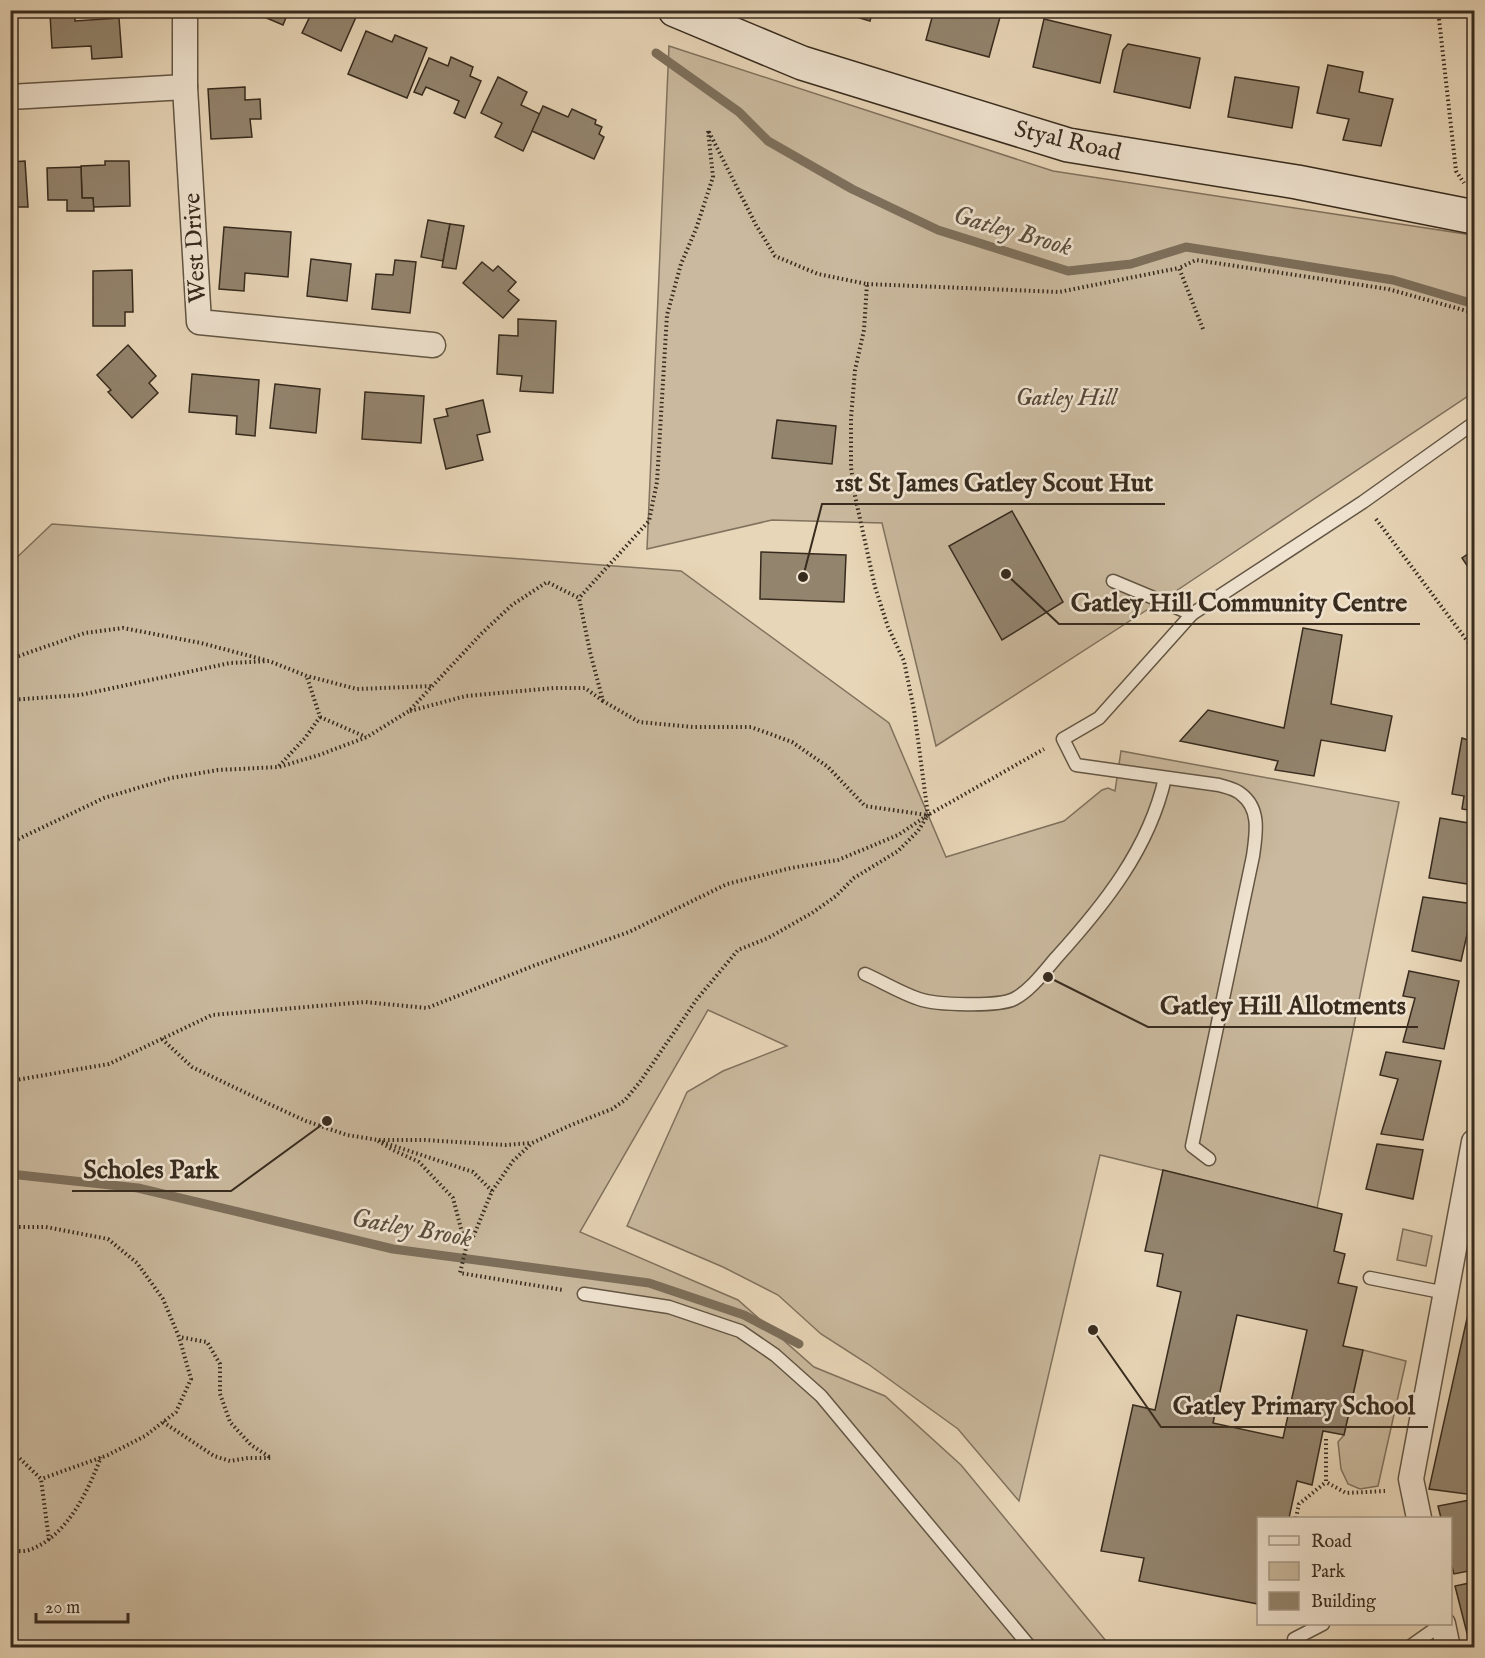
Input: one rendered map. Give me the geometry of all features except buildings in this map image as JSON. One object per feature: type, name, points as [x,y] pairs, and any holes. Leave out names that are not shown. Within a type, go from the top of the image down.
[{"type":"main road","name":"Styal Road","points":[[675,10],[802,63],[1068,145],[1297,182],[1471,203]]},
{"type":"street","name":"West Drive","points":[[185,10],[185,87],[199,322],[433,345]]},
{"type":"street","points":[[10,97],[185,87]]},
{"type":"street","points":[[1419,1517],[1411,1479],[1446,1293],[1464,1260],[1474,1142]]},
{"type":"street","points":[[1442,1625],[1448,1647]]},
{"type":"lane","points":[[1209,1159],[1192,1146],[1253,856],[1257,832],[1255,816],[1250,803],[1240,792],[1219,785],[1076,765],[1063,739],[1099,718],[1192,614],[1363,502],[1474,423]]},
{"type":"lane","points":[[1113,581],[1192,614]]},
{"type":"lane","points":[[865,974],[920,1000],[957,1004],[1013,1000],[1030,987],[1051,965],[1120,880],[1152,822],[1166,778]]},
{"type":"lane","points":[[1370,1278],[1446,1293]]},
{"type":"lane","points":[[584,1294],[669,1307],[740,1331],[775,1355],[820,1396],[1031,1647]]},
{"type":"lane","points":[[1294,1639],[1319,1625]]},
{"type":"lane","points":[[1408,1647],[1439,1625]]},
{"type":"path","points":[[1438,10],[1456,171],[1471,203]]},
{"type":"path","points":[[579,598],[649,521],[657,482],[667,315],[681,264],[713,177],[708,130],[756,225],[775,256],[818,274],[867,284],[1059,292],[1179,268],[1196,261],[1377,288],[1474,313]]},
{"type":"path","points":[[1179,268],[1203,329]]},
{"type":"path","points":[[584,1294],[460,1274],[466,1248],[474,1235],[492,1191],[513,1161],[532,1143],[612,1109],[626,1100],[697,999],[738,950],[768,938],[812,913],[836,896],[854,878],[898,851],[918,831],[928,815],[914,710],[904,661],[888,627],[874,587],[851,467],[851,418],[855,370],[864,330],[867,284]]},
{"type":"path","points":[[1363,502],[1474,650]]},
{"type":"path","points":[[10,843],[104,798],[171,778],[218,770],[279,767],[367,737],[409,711],[482,633],[512,605],[548,582],[579,598]]},
{"type":"path","points":[[579,598],[603,701]]},
{"type":"path","points":[[10,659],[85,633],[123,628],[201,643],[269,661],[307,676],[357,689],[433,686]]},
{"type":"path","points":[[10,700],[80,695],[230,663],[269,661]]},
{"type":"path","points":[[307,676],[320,717],[367,737]]},
{"type":"path","points":[[409,711],[466,696],[554,688],[585,688],[639,723],[693,727],[751,727],[792,742],[828,767],[865,806],[928,815]]},
{"type":"path","points":[[279,767],[320,717]]},
{"type":"path","points":[[10,1081],[109,1064],[212,1015],[365,1002],[427,1008],[533,966],[629,932],[727,884],[790,868],[838,860],[898,835],[928,815],[1063,739]]},
{"type":"path","points":[[162,1039],[192,1067],[269,1104],[347,1136],[378,1140],[425,1140],[505,1145],[532,1143]]},
{"type":"path","points":[[378,1140],[473,1172],[492,1191]]},
{"type":"path","points":[[378,1140],[419,1162],[453,1198],[466,1248]]},
{"type":"path","points":[[10,1227],[46,1227],[108,1239],[137,1263],[163,1299],[179,1337],[191,1379],[176,1412],[145,1436],[101,1457],[41,1479]]},
{"type":"path","points":[[163,1422],[214,1456],[230,1461],[271,1458],[251,1445],[230,1422],[220,1394],[220,1365],[207,1342],[179,1337]]},
{"type":"path","points":[[1326,1439],[1326,1482]]},
{"type":"path","points":[[10,1449],[41,1479],[49,1540]]},
{"type":"path","points":[[10,1550],[27,1551],[49,1540],[66,1522],[81,1500],[101,1457]]},
{"type":"path","points":[[1326,1482],[1346,1493],[1378,1492],[1412,1485]]},
{"type":"path","points":[[1296,1517],[1299,1504],[1326,1482]]},
{"type":"green space","name":"Gatley Hill","points":[[669,46],[1053,171],[1472,235],[1474,240],[1474,392],[1170,595],[936,746],[882,523],[772,520],[647,549]]},
{"type":"green space","points":[[52,524],[681,571],[889,723],[946,857],[1064,821],[1102,790],[1108,788],[1115,791],[1121,751],[1399,802],[1317,1208],[1100,1155],[1019,1501],[958,1429],[868,1364],[821,1334],[778,1295],[723,1267],[627,1226],[687,1092],[723,1071],[787,1046],[708,1010],[580,1232],[738,1300],[814,1367],[885,1396],[961,1465],[1111,1647],[11,1648],[10,564]]},
{"type":"green space","points":[[1403,1229],[1432,1236],[1426,1266],[1397,1260]]},
{"type":"green space","points":[[1363,1350],[1406,1361],[1378,1486],[1360,1489],[1348,1484],[1341,1469],[1338,1442],[1344,1435]]},
{"type":"waterway","name":"Gatley Brook","points":[[656,53],[739,112],[768,141],[852,189],[938,230],[1068,271],[1131,264],[1186,247],[1393,280],[1474,304]]},
{"type":"waterway","name":"Gatley Brook","points":[[10,1174],[138,1188],[393,1249],[649,1283],[744,1315],[799,1344]]},
{"type":"place","name":"Gatley Hill Community Centre","points":[[1006,574]]},
{"type":"place","name":"1st St James Gatley Scout Hut","points":[[803,577]]},
{"type":"place","name":"Gatley Hill Allotments","points":[[1048,977]]},
{"type":"place","name":"Scholes Park","points":[[327,1121]]},
{"type":"place","name":"Gatley Primary School","points":[[1093,1330]]}]
